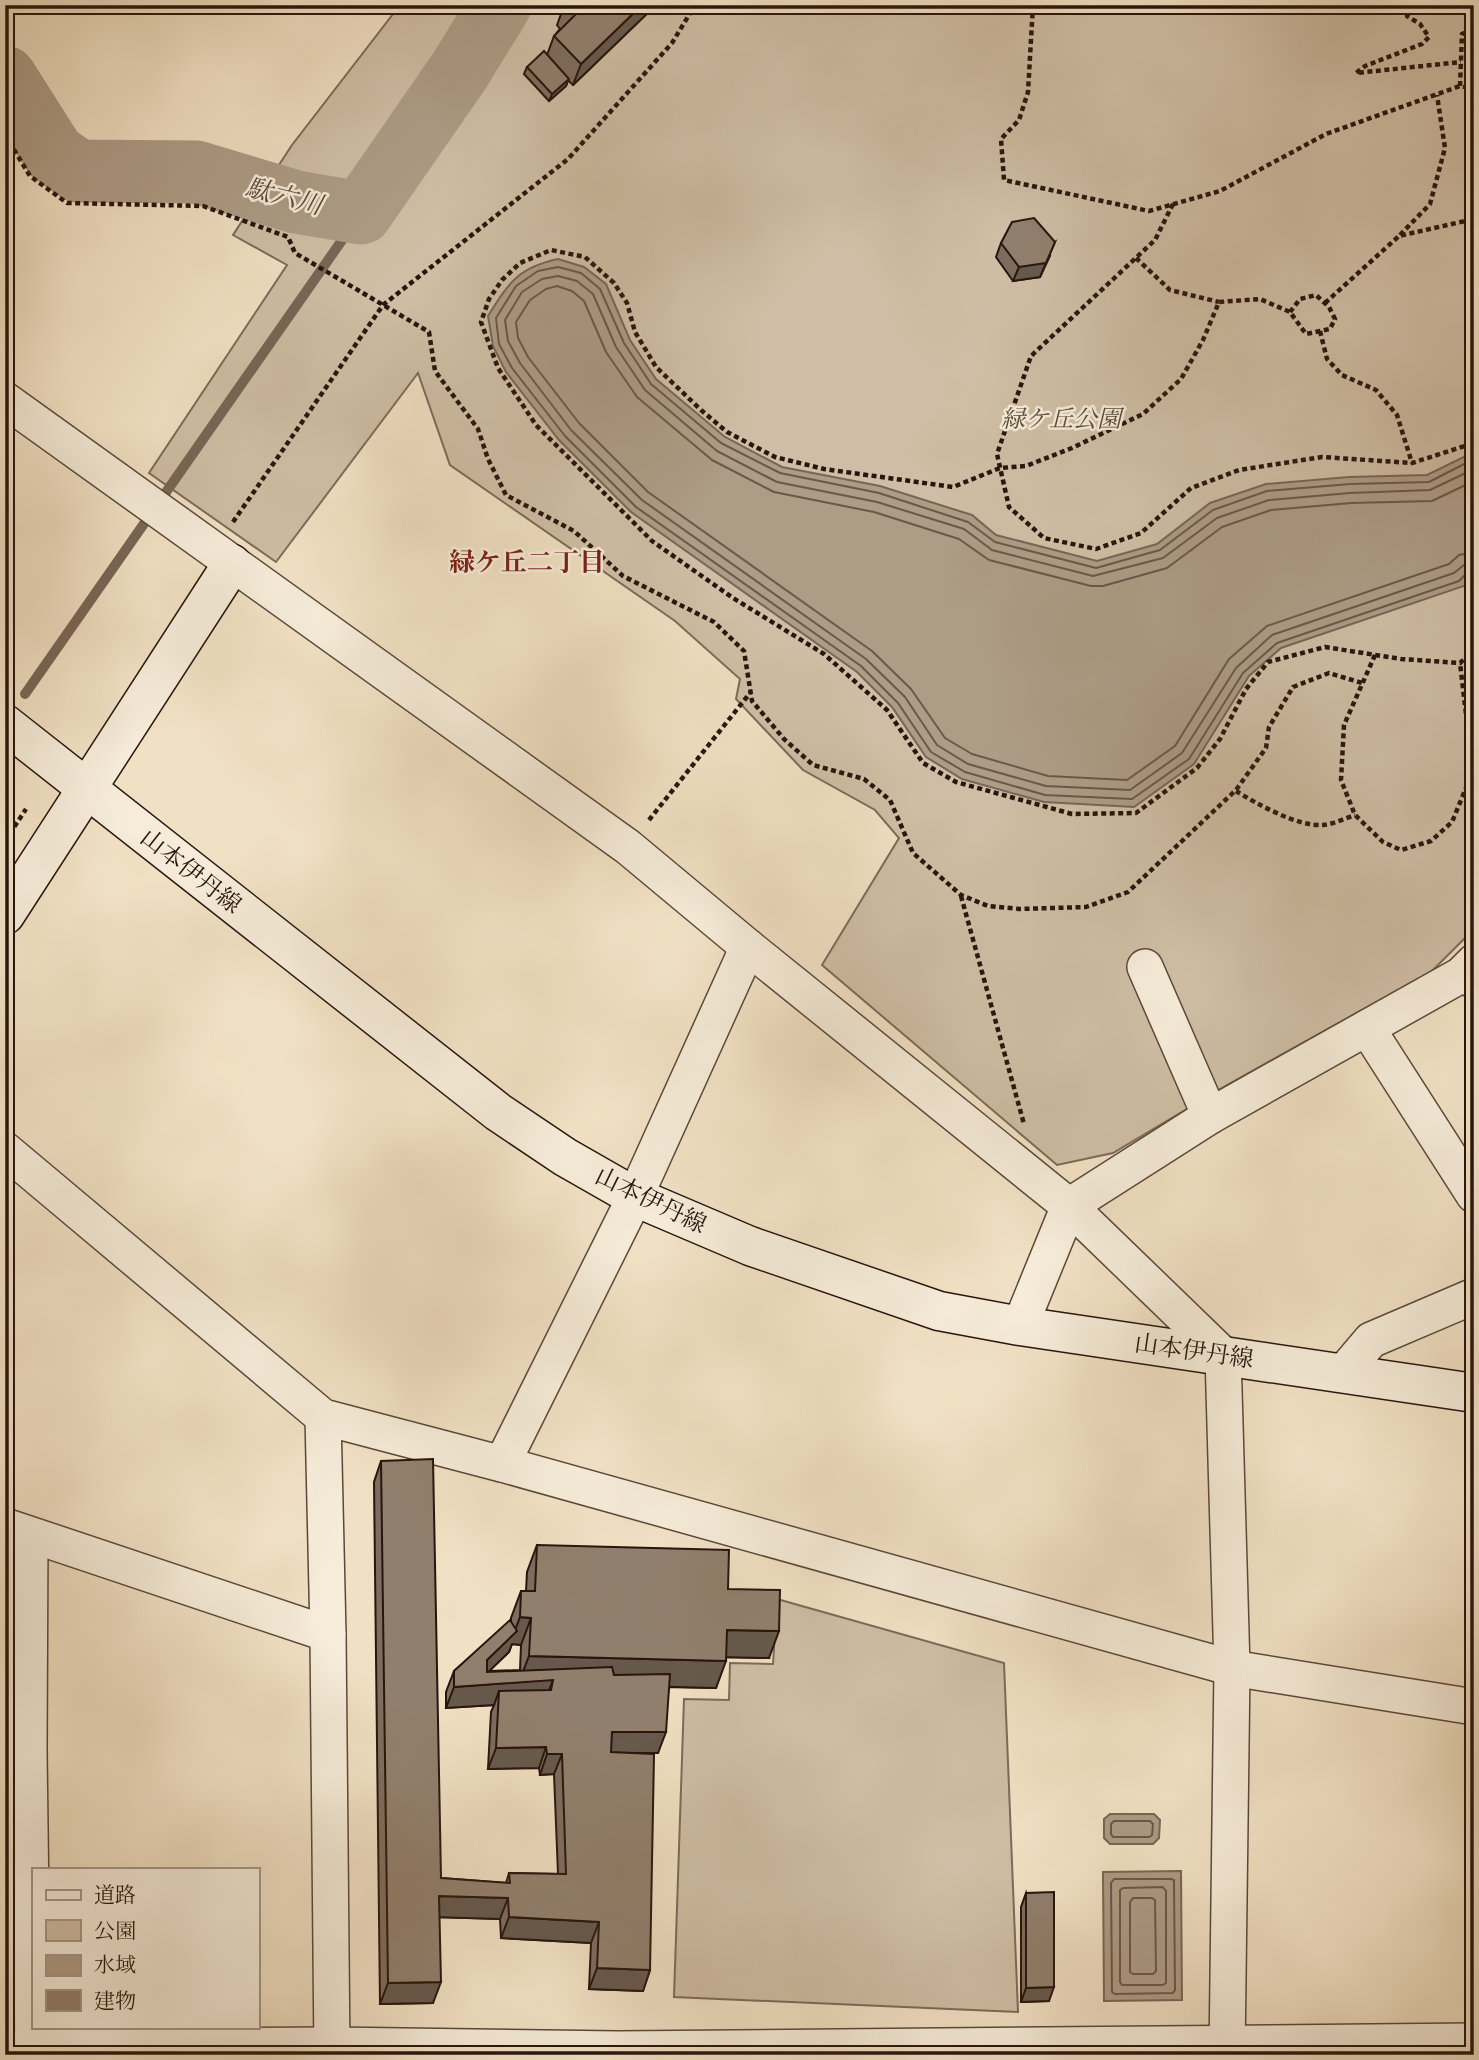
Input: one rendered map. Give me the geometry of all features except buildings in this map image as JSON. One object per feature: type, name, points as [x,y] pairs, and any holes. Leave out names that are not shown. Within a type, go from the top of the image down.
[{"type":"main road","points":[[5,915],[88,789],[223,557]]},
{"type":"main road","name":"山本伊丹線","points":[[5,724],[498,1112],[565,1157],[635,1197],[750,1246],[939,1311],[1020,1326],[1474,1393]]},
{"type":"street","points":[[5,400],[628,846],[748,947],[1069,1206],[1223,1355],[1232,1668],[1227,2049]]},
{"type":"street","points":[[502,1464],[635,1197],[748,947]]},
{"type":"street","points":[[1145,967],[1210,1116]]},
{"type":"street","points":[[1020,1326],[1069,1206],[1210,1116],[1367,1028],[1470,977]]},
{"type":"street","points":[[1367,1028],[1474,1195]]},
{"type":"street","points":[[5,1150],[323,1417],[502,1464],[1232,1668],[1474,1707]]},
{"type":"street","points":[[1343,1373],[1371,1340],[1474,1296]]},
{"type":"street","points":[[323,1417],[332,2050]]},
{"type":"street","points":[[328,1634],[18,1530],[17,1750],[24,2049],[910,2051],[1227,2049],[1474,2041]]},
{"type":"path","points":[[223,557],[383,305],[568,159],[672,43],[695,5]]},
{"type":"path","points":[[1033,5],[1028,92],[1018,120],[1001,139],[1004,180],[1149,211],[1220,191],[1326,134],[1460,86],[1474,89]]},
{"type":"path","points":[[1408,5],[1407,16],[1420,24],[1429,37],[1422,44],[1365,66],[1356,73],[1461,62]]},
{"type":"path","points":[[1460,86],[1462,34],[1474,30]]},
{"type":"path","points":[[1325,303],[1430,204],[1445,148],[1437,95]]},
{"type":"path","points":[[5,135],[30,176],[66,203],[203,206],[288,237],[295,253],[429,332],[435,370],[478,429],[488,459],[506,495],[574,531],[622,576],[714,622],[744,651],[752,701],[784,739],[813,765],[864,779],[890,800],[913,853],[961,895],[988,906],[1020,909],[1086,907],[1128,892],[1236,790],[1266,748],[1269,727],[1293,687],[1329,673],[1362,683]]},
{"type":"path","points":[[1173,204],[1155,240],[1031,356],[997,454],[1009,507],[1044,538],[1096,549],[1141,534],[1191,488],[1239,470],[1322,457],[1412,463],[1474,443]]},
{"type":"path","points":[[1399,236],[1474,219]]},
{"type":"path","points":[[1219,302],[1203,340],[1181,379],[1143,414],[1072,448],[1026,466],[1000,468],[953,487],[824,469],[775,457],[727,432],[656,367],[635,332],[627,303],[614,283],[585,257],[551,250],[520,263],[502,280],[489,299],[481,323],[498,368],[536,425],[653,541],[733,598],[824,654],[887,710],[923,763],[956,782],[1072,814],[1136,813],[1198,768],[1220,739],[1246,689],[1268,662],[1325,647],[1374,655],[1460,663],[1474,650]]},
{"type":"path","points":[[1136,258],[1170,290],[1219,302],[1260,299],[1290,312],[1306,334],[1330,329],[1335,319],[1316,295],[1300,299],[1290,312]]},
{"type":"path","points":[[1321,331],[1327,359],[1342,375],[1376,390],[1397,415],[1412,463]]},
{"type":"path","points":[[1374,655],[1344,725],[1341,780],[1356,815],[1382,842],[1401,850],[1431,841],[1452,822],[1466,788],[1471,757],[1460,663]]},
{"type":"path","points":[[628,846],[751,692]]},
{"type":"path","points":[[1236,790],[1260,806],[1295,820],[1323,825],[1356,815]]},
{"type":"path","points":[[961,895],[1040,1182]]},
{"type":"green space","name":"緑ケ丘公園","points":[[400,5],[1474,5],[1474,929],[1432,971],[1227,1085],[1113,1153],[1057,1165],[822,965],[899,838],[875,810],[803,770],[736,699],[740,679],[675,621],[450,465],[418,373],[276,562],[149,473],[287,265],[233,235],[292,145]]},
{"type":"green space","points":[[777,1599],[1004,1663],[1018,2012],[674,1997],[684,1699],[729,1700],[730,1663],[773,1664]]},
{"type":"water","points":[[1175,5],[1246,5],[1193,14]]},
{"type":"water","points":[[558,259],[584,267],[606,284],[630,340],[656,379],[725,437],[782,467],[880,486],[972,515],[996,535],[1097,561],[1157,544],[1210,503],[1266,484],[1349,477],[1427,475],[1474,452],[1474,576],[1464,586],[1281,648],[1249,676],[1194,764],[1134,807],[1044,802],[962,779],[926,757],[892,707],[857,672],[631,512],[559,440],[506,372],[493,346],[488,316],[502,294],[523,272]]},
{"type":"water","points":[[1110,1814],[1154,1814],[1160,1820],[1159,1838],[1153,1844],[1110,1844],[1104,1838],[1104,1819]]},
{"type":"water","points":[[1181,1871],[1182,2000],[1104,2001],[1103,1872]]},
{"type":"waterway","name":"駄六川","points":[[5,77],[54,154],[78,171],[196,172],[296,202],[361,213],[460,70],[500,5]]},
{"type":"waterway","points":[[25,694],[361,213]]},
{"type":"district","name":"緑ケ丘二丁目","points":[[527,562]]}]
